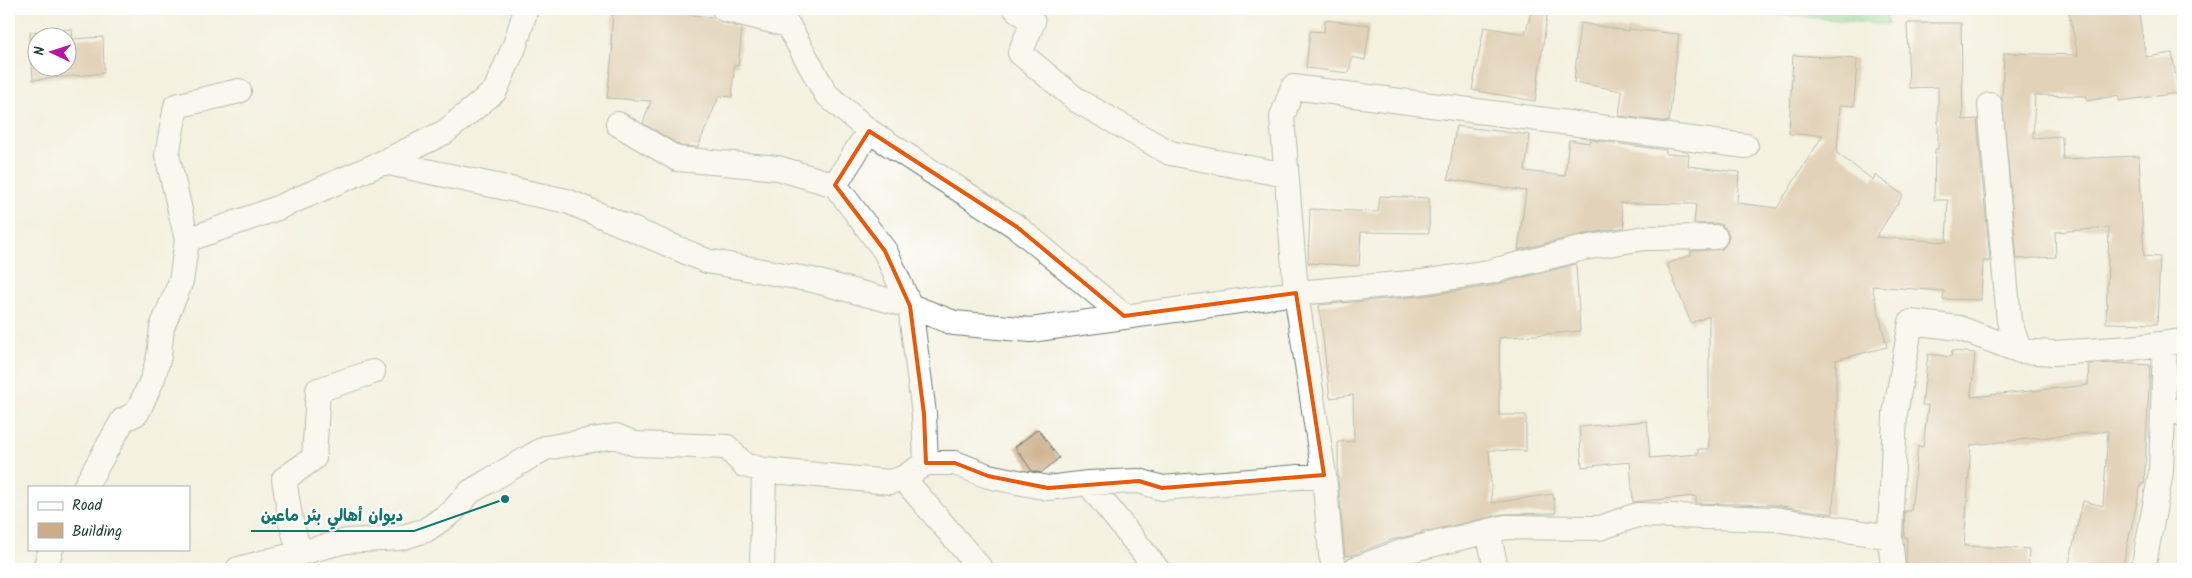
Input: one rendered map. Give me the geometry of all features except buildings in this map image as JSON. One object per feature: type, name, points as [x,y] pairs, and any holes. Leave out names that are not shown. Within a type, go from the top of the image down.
[{"type":"street","points":[[187,240],[276,209],[384,162],[445,132],[495,91],[515,45],[526,9]]},
{"type":"street","points":[[724,9],[788,25],[826,94],[869,131],[1017,227],[1124,316]]},
{"type":"street","points":[[1016,9],[1033,22],[1020,53],[1078,101],[1170,153],[1286,175]]},
{"type":"street","points":[[1335,569],[1324,475],[1296,293],[1282,117],[1293,87],[1746,146]]},
{"type":"street","points":[[86,486],[123,420],[137,413],[153,378],[160,356],[162,327],[181,281],[187,240],[166,155],[176,106],[239,91]]},
{"type":"street","points":[[1990,105],[2009,321],[2020,351]]},
{"type":"street","points":[[618,124],[677,159],[778,168],[835,185],[885,251],[910,306],[924,414],[926,463]]},
{"type":"street","points":[[835,185],[869,131]]},
{"type":"street","points":[[384,162],[567,201],[707,261],[812,280],[910,306],[954,323],[1031,330],[1296,293],[1421,282],[1488,272],[1584,248],[1645,238],[1715,237]]},
{"type":"street","points":[[1893,569],[1890,537],[1895,414],[1911,322],[1959,328],[2020,351],[2054,353],[2174,343],[2173,410],[2143,569]]},
{"type":"street","points":[[300,553],[291,523],[284,479],[314,458],[318,390],[372,372]]},
{"type":"street","points":[[238,569],[346,542],[400,538],[426,530],[452,512],[470,492],[545,448],[616,436],[636,444],[727,447],[744,465],[764,470],[890,482],[903,478],[926,463],[956,463],[988,476],[1048,488],[1088,483],[1138,481],[1162,488],[1324,475]]},
{"type":"street","points":[[762,569],[764,470]]},
{"type":"street","points":[[903,478],[981,569]]},
{"type":"street","points":[[1088,483],[1157,569]]},
{"type":"street","points":[[1355,569],[1401,552],[1506,527],[1600,528],[1637,515],[1776,519],[1890,537]]},
{"type":"street","points":[[1488,531],[1496,569]]},
{"type":"street","points":[[45,569],[51,550]]},
{"type":"highlighted area","points":[[869,131],[1017,227],[1124,316],[1296,293],[1324,475],[1162,488],[1139,481],[1048,488],[988,476],[955,463],[926,463],[924,414],[910,306],[885,251],[835,185]]},
{"type":"green space","points":[[1718,9],[1885,9],[1888,25]]},
{"type":"place","name":"ديوان أهالي بئر ماعين","points":[[505,499]]}]
